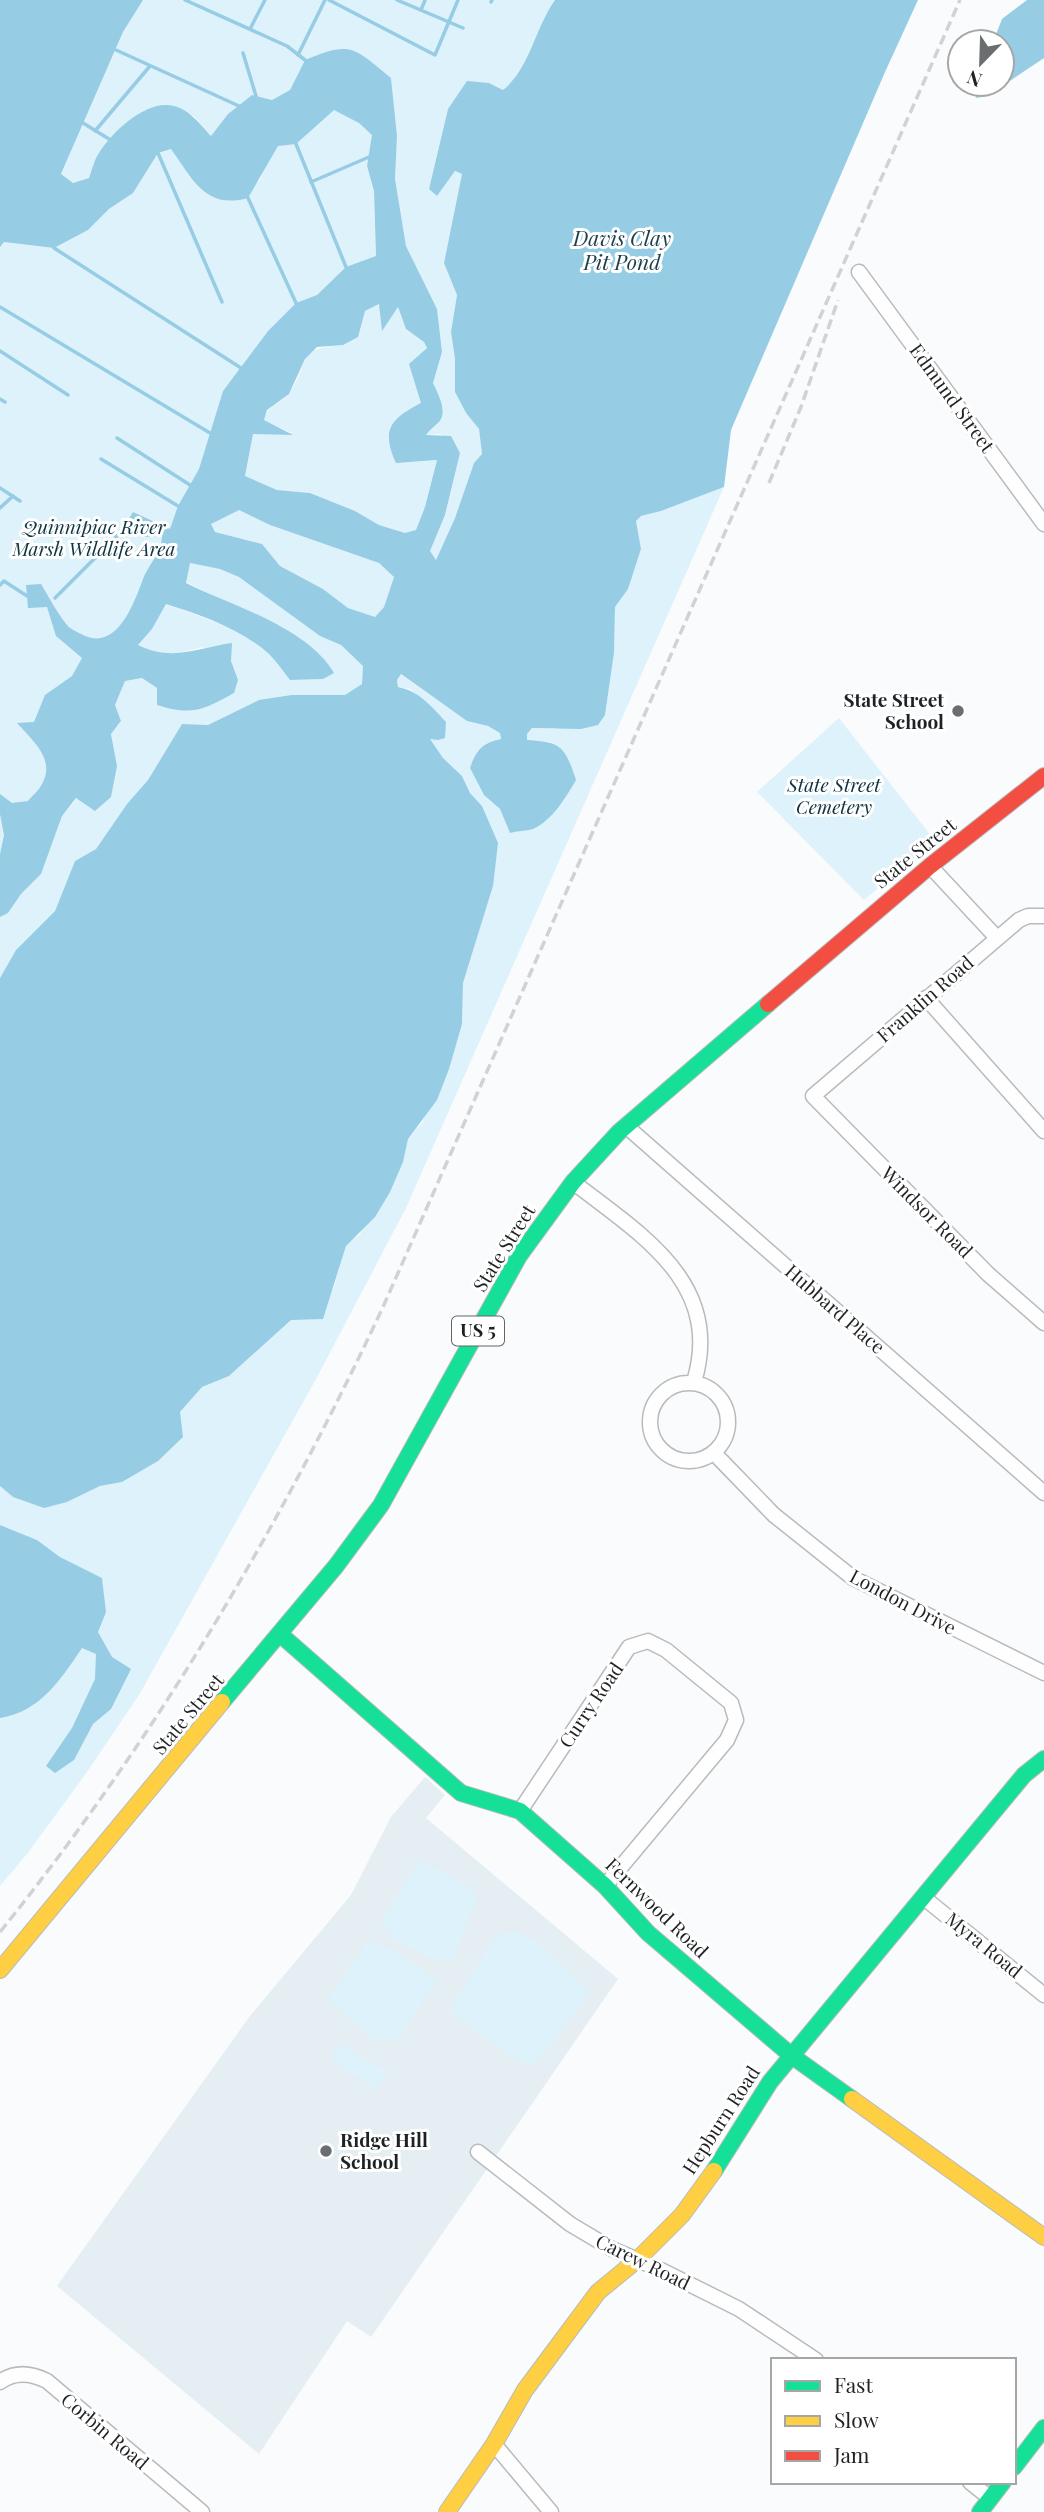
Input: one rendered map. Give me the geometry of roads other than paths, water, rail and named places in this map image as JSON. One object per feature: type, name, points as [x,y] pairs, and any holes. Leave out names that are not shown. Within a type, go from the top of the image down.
[{"type":"street","name":"Edmund Street","points":[[859,272],[1044,524]]},
{"type":"street","name":"State Street","points":[[0,1970],[281,1635],[381,1505],[519,1256],[573,1182],[626,1126],[930,866],[1044,776]]},
{"type":"street","points":[[930,866],[997,938]]},
{"type":"street","name":"Franklin Road","points":[[813,1096],[997,938],[1028,916],[1044,915]]},
{"type":"street","points":[[926,998],[1044,1131]]},
{"type":"street","name":"Windsor Road","points":[[813,1096],[988,1274],[1044,1324]]},
{"type":"street","name":"Hubbard Place","points":[[626,1126],[1044,1493]]},
{"type":"street","points":[[573,1182],[650,1243],[669,1261],[683,1282],[693,1299],[699,1321],[699,1363],[694,1382]]},
{"type":"street","points":[[694,1382],[715,1392],[727,1411],[727,1434],[713,1453],[690,1461],[665,1453],[656,1444],[649,1420],[652,1407],[659,1396],[681,1383],[694,1382]]},
{"type":"street","name":"London Drive","points":[[713,1453],[774,1515],[853,1578],[1044,1673]]},
{"type":"street","name":"Fernwood Road","points":[[281,1635],[461,1793],[520,1811],[605,1886],[648,1933],[792,2056],[1044,2237]]},
{"type":"street","name":"Curry Road","points":[[520,1811],[629,1647],[648,1642],[666,1650],[731,1703],[736,1720],[727,1740],[605,1886]]},
{"type":"street","name":"Hepburn Road","points":[[447,2512],[494,2444],[524,2390],[598,2292],[637,2260],[682,2215],[725,2157],[770,2082],[1024,1775],[1044,1759]]},
{"type":"street","name":"Myra Road","points":[[923,1897],[1044,1995]]},
{"type":"street","name":"Carew Road","points":[[478,2152],[570,2224],[611,2249],[738,2309],[813,2358]]},
{"type":"street","name":"Corbin Road","points":[[0,2382],[15,2374],[37,2376],[47,2381],[202,2512]]},
{"type":"street","points":[[1016,2464],[1044,2428]]},
{"type":"street","points":[[494,2444],[551,2512]]},
{"type":"street","points":[[972,2484],[990,2498]]},
{"type":"street","points":[[980,2512],[1001,2484]]},
{"type":"water","name":"Davis Clay Pit Pond","points":[[0,0],[143,0],[123,32],[61,174],[73,183],[89,178],[104,145],[129,121],[148,109],[175,106],[192,116],[211,136],[228,114],[252,95],[272,100],[290,90],[305,60],[343,49],[352,50],[369,60],[391,78],[397,136],[395,179],[406,246],[437,309],[442,352],[433,383],[443,413],[439,422],[426,435],[451,436],[460,453],[445,515],[430,551],[436,560],[455,518],[474,463],[482,454],[479,429],[466,413],[455,392],[455,359],[451,332],[457,295],[444,263],[462,174],[455,171],[437,196],[429,189],[448,109],[467,81],[489,83],[503,90],[520,71],[555,0],[918,0],[731,430],[724,487],[641,516],[636,521],[641,549],[628,589],[615,607],[614,653],[605,715],[598,725],[581,729],[532,728],[527,734],[527,740],[548,742],[560,748],[569,760],[576,780],[558,808],[533,829],[510,833],[500,809],[484,795],[470,768],[477,752],[484,745],[501,739],[500,733],[488,726],[467,721],[401,674],[397,680],[398,687],[418,696],[446,722],[445,738],[430,739],[443,758],[462,776],[470,793],[482,806],[498,843],[493,886],[463,983],[462,1024],[449,1069],[437,1100],[408,1139],[403,1162],[390,1192],[375,1217],[346,1246],[323,1319],[291,1320],[229,1376],[202,1387],[180,1412],[183,1437],[158,1461],[122,1482],[100,1486],[67,1502],[44,1508],[13,1497],[0,1486],[0,978],[16,950],[55,911],[75,861],[96,849],[127,804],[148,780],[182,724],[208,725],[259,700],[292,695],[345,695],[362,684],[363,666],[341,645],[320,636],[239,577],[220,569],[190,563],[186,583],[287,630],[322,657],[334,673],[323,679],[290,680],[269,654],[246,637],[207,618],[166,604],[152,629],[138,645],[162,653],[173,653],[232,643],[231,661],[238,680],[234,693],[205,707],[189,711],[179,710],[157,705],[157,688],[142,678],[125,681],[115,705],[121,721],[111,734],[117,766],[111,797],[95,811],[76,798],[62,816],[41,874],[21,894],[8,913],[0,917],[0,854],[4,835],[0,794],[12,803],[28,801],[41,786],[46,775],[46,766],[40,750],[17,723],[34,722],[45,695],[72,676],[82,658],[56,636],[47,607],[28,608],[26,585],[41,584],[67,625],[81,634],[93,638],[104,637],[121,624],[158,553],[162,536],[144,537],[121,532],[133,512],[170,529],[178,506],[199,469],[223,391],[268,331],[296,303],[317,295],[346,267],[376,256],[374,191],[367,166],[372,135],[359,123],[334,110],[296,144],[278,146],[248,198],[233,201],[210,195],[201,189],[171,149],[158,153],[133,193],[109,209],[88,230],[54,248],[4,242],[0,247]],"holes":[[[379,304],[382,331],[398,307],[406,329],[424,342],[427,348],[409,364],[421,403],[402,414],[391,427],[389,434],[391,452],[396,463],[437,460],[416,530],[405,533],[379,525],[355,511],[310,493],[277,490],[245,476],[253,434],[293,435],[264,420],[267,410],[289,394],[305,359],[317,347],[343,345],[358,337],[365,311]],[[239,510],[270,525],[379,563],[394,577],[384,607],[375,617],[348,608],[323,589],[280,566],[262,544],[215,532],[211,524]]]},
{"type":"water","points":[[1027,0],[1044,0],[1044,58],[1016,77],[1016,28],[998,28],[1002,19]]},
{"type":"water","points":[[0,1525],[37,1540],[60,1557],[102,1578],[106,1612],[98,1632],[112,1657],[131,1669],[111,1709],[93,1724],[74,1760],[55,1773],[46,1766],[72,1728],[95,1679],[96,1654],[82,1648],[57,1682],[38,1701],[14,1715],[0,1718]]},
{"type":"waterway","points":[[185,0],[287,46],[305,60]]},
{"type":"waterway","points":[[250,29],[265,0]]},
{"type":"waterway","points":[[298,55],[325,0]]},
{"type":"waterway","points":[[329,0],[435,55],[458,0]]},
{"type":"waterway","points":[[397,0],[463,28]]},
{"type":"waterway","points":[[421,10],[425,0]]},
{"type":"waterway","points":[[116,50],[239,106]]},
{"type":"waterway","points":[[243,53],[256,96]]},
{"type":"waterway","points":[[95,131],[150,66]]},
{"type":"waterway","points":[[83,123],[109,139]]},
{"type":"waterway","points":[[296,144],[346,267]]},
{"type":"waterway","points":[[158,153],[222,302]]},
{"type":"waterway","points":[[311,182],[369,157]]},
{"type":"waterway","points":[[248,198],[296,303]]},
{"type":"waterway","points":[[54,248],[241,368]]},
{"type":"waterway","points":[[0,307],[210,433]]},
{"type":"waterway","points":[[0,351],[68,395]]},
{"type":"waterway","points":[[0,399],[5,402]]},
{"type":"waterway","points":[[117,438],[190,485]]},
{"type":"waterway","points":[[101,459],[178,506]]},
{"type":"waterway","points":[[0,488],[20,501]]},
{"type":"waterway","points":[[0,508],[13,496]]},
{"type":"waterway","points":[[55,598],[121,532]]},
{"type":"waterway","points":[[0,585],[4,581],[27,596]]},
{"type":"railway","points":[[0,1932],[110,1785],[161,1709],[257,1552],[343,1390],[383,1307],[960,0]]},
{"type":"railway","points":[[769,483],[801,407],[838,300]]},
{"type":"place","name":"State Street School","points":[[958,711]]},
{"type":"place","name":"Ridge Hill School","points":[[326,2151]]},
{"type":"park label","name":"Quinnipiac River Marsh Wildlife Area","points":[[94,538]]},
{"type":"park label","name":"State Street Cemetery","points":[[834,796]]}]
